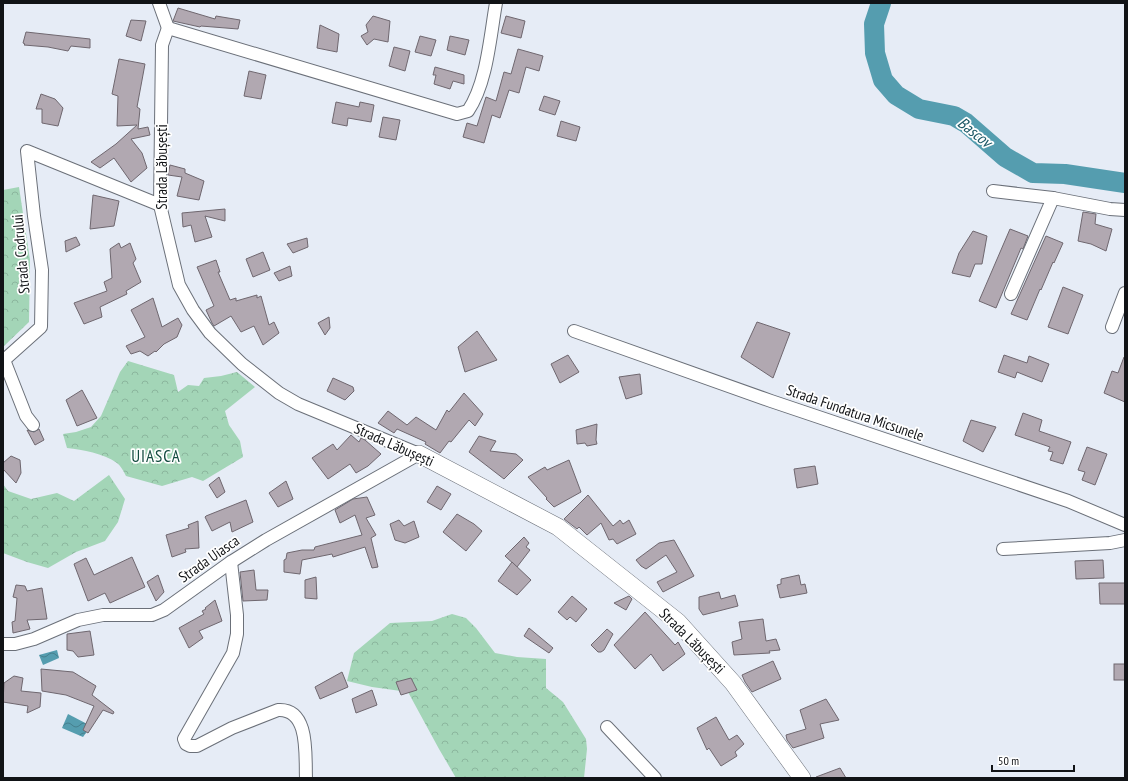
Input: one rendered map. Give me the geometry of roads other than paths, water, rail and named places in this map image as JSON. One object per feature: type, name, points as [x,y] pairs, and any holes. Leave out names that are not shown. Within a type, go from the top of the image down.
[{"type":"street","points":[[159,3],[168,28],[457,114],[468,111],[475,100],[483,75],[496,3]]},
{"type":"street","name":"Strada Lăbușești","points":[[168,28],[162,45],[160,205],[179,285],[193,310],[216,338],[242,364],[279,393],[298,404],[418,454],[558,527],[678,622],[733,683],[802,778]]},
{"type":"street","name":"Strada Codrului","points":[[3,360],[41,327],[42,270],[27,151],[160,205]]},
{"type":"street","points":[[993,191],[1053,198],[1110,209],[1125,210]]},
{"type":"street","points":[[1011,294],[1053,198]]},
{"type":"street","points":[[1112,327],[1125,292]]},
{"type":"street","name":"Strada Fundatura Micsunele","points":[[574,331],[771,401],[1068,501],[1125,525]]},
{"type":"street","points":[[3,360],[26,416],[33,425]]},
{"type":"street","name":"Strada Uiasca","points":[[3,644],[15,644],[34,639],[78,620],[103,615],[152,615],[164,610],[231,562],[266,540],[418,454]]},
{"type":"street","points":[[1003,549],[1110,543],[1125,540]]},
{"type":"street","points":[[231,562],[237,615],[237,634],[233,652],[184,739],[186,744],[190,746],[197,746],[238,725],[278,710],[285,710],[293,713],[302,727],[304,736],[306,778]]},
{"type":"street","points":[[607,727],[655,778]]},
{"type":"water","points":[[57,650],[59,658],[43,665],[39,655]]},
{"type":"water","points":[[68,714],[91,726],[83,737],[62,728]]},
{"type":"waterway","name":"Bascov","points":[[881,3],[874,24],[875,53],[883,80],[896,95],[919,109],[954,116],[966,123],[1005,157],[1033,173],[1065,174],[1125,183]]},
{"type":"district","name":"UIASCA","points":[[156,456]]}]
